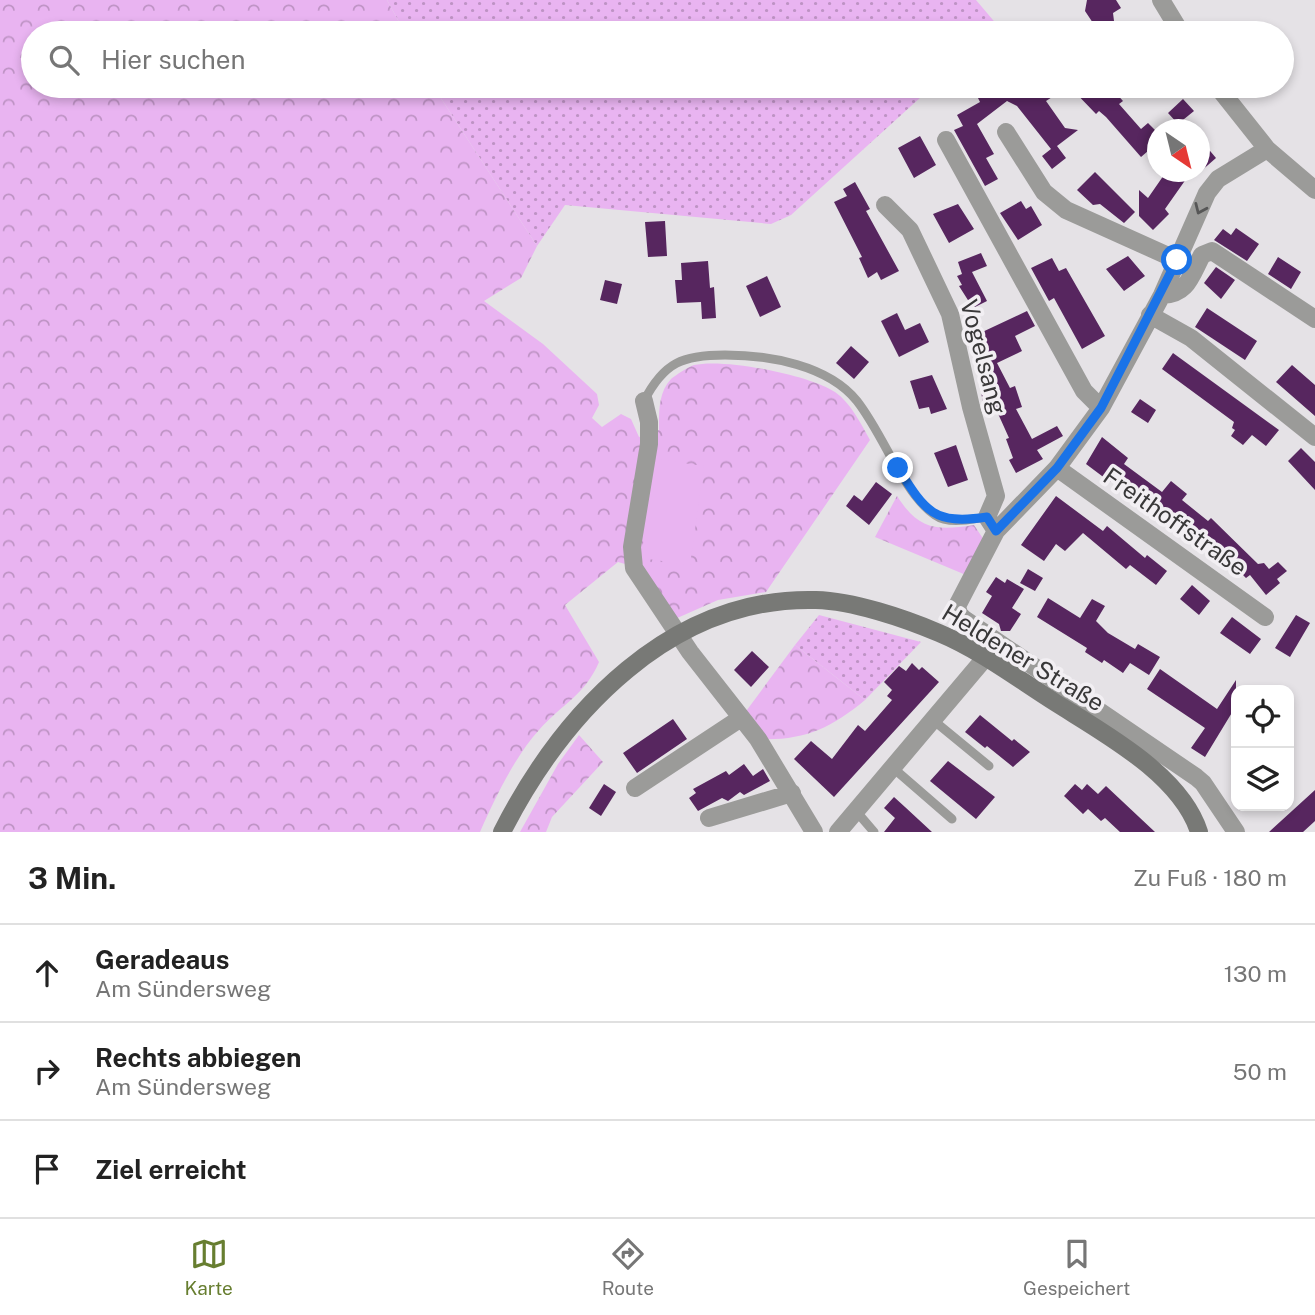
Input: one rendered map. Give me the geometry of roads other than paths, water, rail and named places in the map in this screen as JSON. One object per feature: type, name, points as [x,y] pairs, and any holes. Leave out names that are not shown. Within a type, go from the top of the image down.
[{"type":"main road","name":"Heldener Straße","points":[[502,832],[520,796],[555,743],[600,693],[646,653],[677,634],[757,606],[817,600],[879,612],[940,633],[985,658],[1079,718],[1163,777],[1183,800],[1199,832]]},
{"type":"street","points":[[1161,0],[1174,21]]},
{"type":"street","points":[[1227,98],[1267,149],[1315,190]]},
{"type":"street","points":[[1006,132],[1044,191],[1066,210],[1177,260]]},
{"type":"street","points":[[946,140],[1084,391],[1101,408]]},
{"type":"street","points":[[1236,832],[1203,783],[1196,777],[959,614],[957,606],[992,524],[1057,468],[1101,408],[1161,295],[1207,193],[1218,179],[1267,149]]},
{"type":"street","name":"Vogelsang","points":[[885,205],[910,230],[950,314],[971,407],[996,496],[992,524]]},
{"type":"street","points":[[1161,295],[1176,295],[1186,287],[1202,255],[1212,251],[1315,319]]},
{"type":"street","points":[[1150,316],[1191,338],[1315,437]]},
{"type":"street","points":[[643,401],[649,422],[649,444],[632,547],[634,568],[677,634],[741,718],[792,793],[814,832]]},
{"type":"street","name":"Freithoffstraße","points":[[1057,468],[1265,617]]},
{"type":"street","points":[[838,832],[985,658]]},
{"type":"street","points":[[635,788],[741,718]]},
{"type":"street","points":[[709,818],[792,793]]},
{"type":"lane","points":[[643,401],[655,379],[677,361],[699,355],[761,355],[798,365],[838,384],[857,400],[920,503],[938,518],[992,524]]},
{"type":"lane","points":[[933,720],[989,766]]},
{"type":"lane","points":[[892,767],[952,819]]},
{"type":"lane","points":[[856,811],[874,832]]}]
